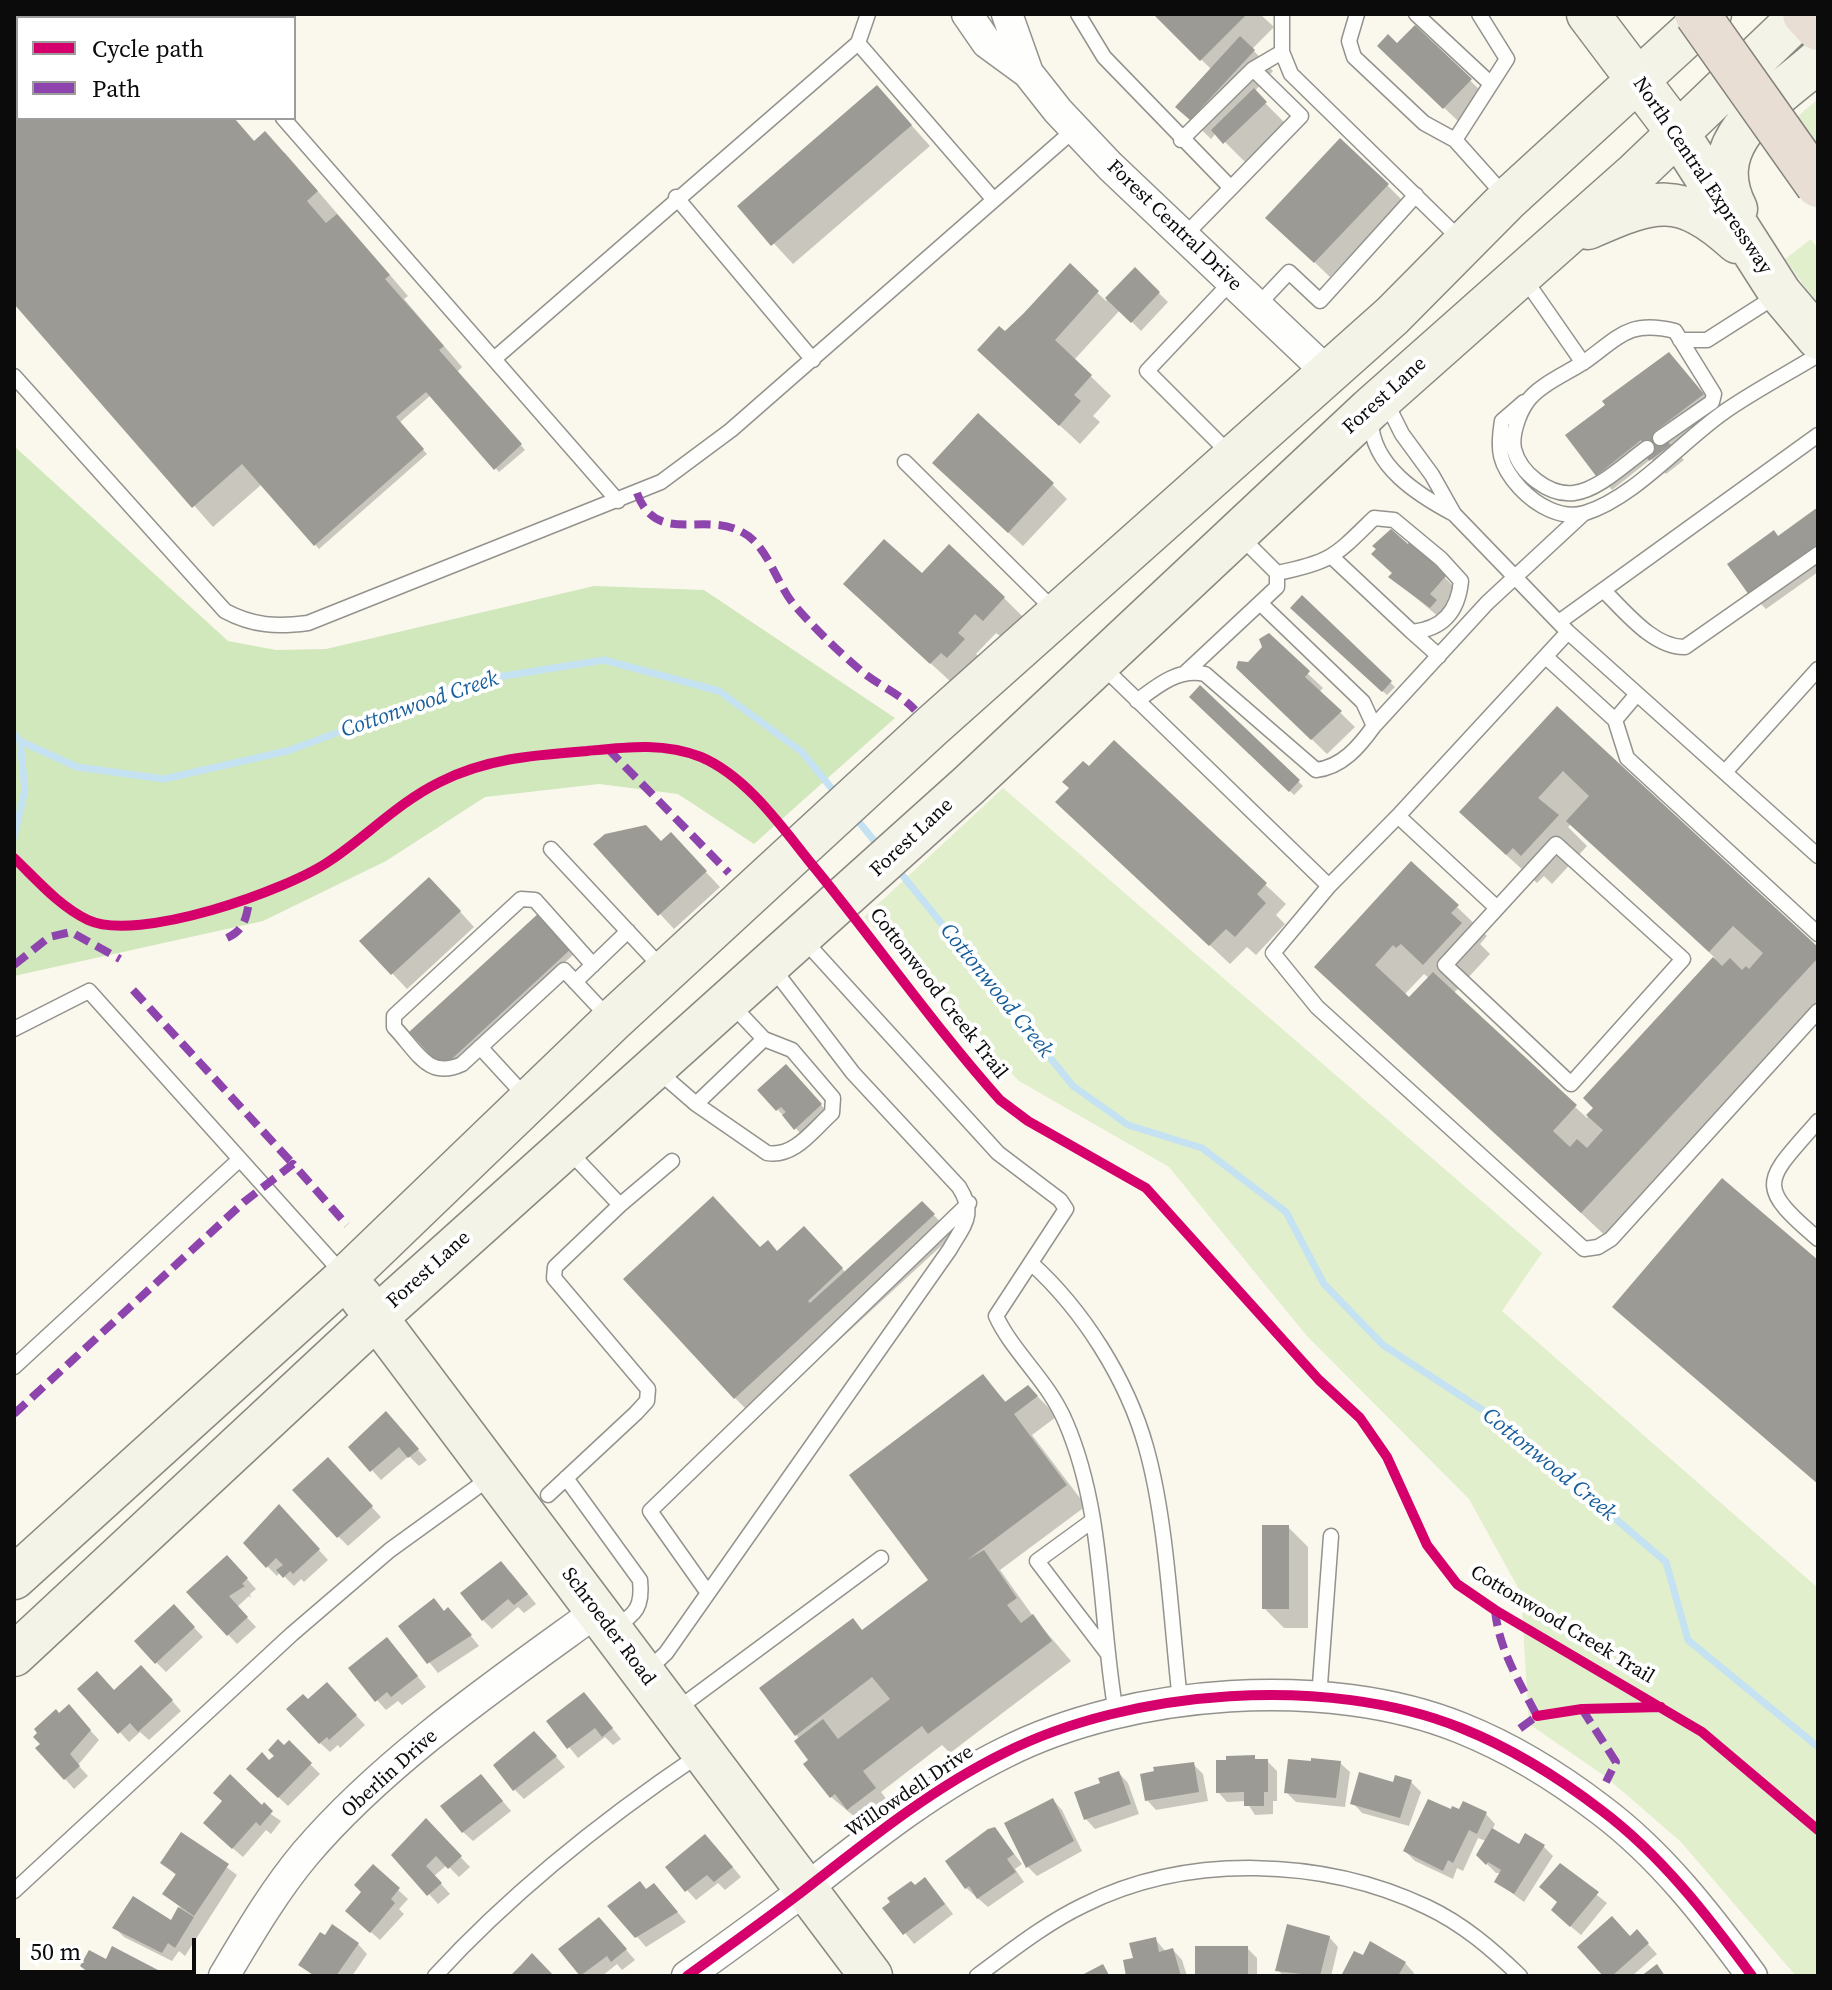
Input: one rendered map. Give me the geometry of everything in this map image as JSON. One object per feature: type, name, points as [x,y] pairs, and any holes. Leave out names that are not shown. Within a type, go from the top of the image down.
[{"type":"highway","points":[[1697,14],[1818,185]]},
{"type":"highway","points":[[1804,14],[1818,28]]},
{"type":"main road","name":"North Central Expressway","points":[[1588,14],[1677,132],[1774,282],[1818,338]]},
{"type":"main road","points":[[14,1578],[345,1278],[612,1021],[920,737],[1392,316],[1508,199],[1710,14]]},
{"type":"main road","name":"Forest Lane","points":[[14,1655],[377,1317],[969,785],[1237,532],[1636,173],[1804,14]]},
{"type":"main road","points":[[1774,282],[1727,191],[1726,157],[1755,116],[1818,61]]},
{"type":"main road","points":[[1377,403],[1369,379],[1377,354],[1483,254],[1518,213],[1550,160]]},
{"type":"main road","points":[[1529,267],[1575,234],[1624,212],[1676,204],[1699,211],[1774,282]]},
{"type":"main road","points":[[1155,608],[1175,570],[1203,535],[1308,437],[1329,407],[1327,372]]},
{"type":"main road","points":[[1059,614],[1098,662]]},
{"type":"main road","points":[[612,1021],[655,1069]]},
{"type":"main road","name":"Schroeder Road","points":[[345,1278],[871,1976]]},
{"type":"street","name":"Forest Central Drive","points":[[967,14],[987,43],[1028,73],[1075,129],[1327,372]]},
{"type":"street","name":"Forest Central Drive","points":[[1007,14],[1028,73]]},
{"type":"street","name":"Oberlin Drive","points":[[224,1976],[262,1913],[306,1853],[358,1801],[420,1745],[603,1621]]},
{"type":"street","name":"Willowdell Drive","points":[[687,1976],[949,1783],[1005,1752],[1065,1727],[1116,1713],[1180,1700],[1231,1695],[1319,1698],[1394,1709],[1459,1727],[1514,1752],[1563,1783],[1637,1840],[1690,1896],[1752,1976]]},
{"type":"lane","points":[[494,359],[676,197],[858,43],[868,14]]},
{"type":"lane","points":[[1078,14],[1104,57],[1181,140],[1231,188]]},
{"type":"lane","points":[[1282,14],[1282,52],[1291,74],[1464,242]]},
{"type":"lane","points":[[1357,14],[1349,41],[1354,57],[1424,123],[1455,140],[1508,199]]},
{"type":"lane","points":[[1416,14],[1491,84]]},
{"type":"lane","points":[[1455,140],[1507,59],[1479,14]]},
{"type":"lane","points":[[858,43],[994,200]]},
{"type":"lane","points":[[1181,140],[1253,69],[1282,52]]},
{"type":"lane","points":[[1184,236],[1301,116],[1253,69]]},
{"type":"lane","points":[[285,120],[618,501]]},
{"type":"lane","points":[[14,376],[197,585],[225,611],[245,622],[277,627],[308,623],[661,482],[813,360],[1075,129]]},
{"type":"lane","points":[[1257,306],[1289,272],[1320,301],[1416,195]]},
{"type":"lane","points":[[676,197],[813,360]]},
{"type":"lane","points":[[1529,267],[1583,363]]},
{"type":"lane","points":[[1232,281],[1147,371],[1234,457]]},
{"type":"lane","points":[[1680,340],[1707,340],[1774,282]]},
{"type":"lane","points":[[1583,514],[1558,515],[1525,494],[1512,479],[1497,450],[1502,421],[1619,337],[1647,324],[1675,331],[1714,394],[1712,402]]},
{"type":"lane","points":[[1137,701],[1167,678],[1205,674],[1316,770],[1332,768],[1360,745],[1439,656],[1583,514],[1610,502],[1742,401],[1818,355]]},
{"type":"lane","points":[[1528,400],[1517,422],[1513,448],[1521,463],[1543,488],[1574,493],[1600,482],[1647,448]]},
{"type":"lane","points":[[1660,438],[1712,402],[1742,401]]},
{"type":"lane","points":[[1377,403],[1371,437],[1382,459],[1430,502],[1454,514]]},
{"type":"lane","points":[[1377,403],[1420,457],[1454,514],[1516,578],[1564,627],[1818,856]]},
{"type":"lane","points":[[1818,436],[1603,590],[1564,627],[1546,657],[1329,886],[1273,953],[1317,1007],[1584,1249],[1598,1247],[1611,1239],[1818,1011]]},
{"type":"lane","points":[[905,462],[1059,614]]},
{"type":"lane","points":[[1277,573],[1315,566],[1333,558],[1374,518],[1394,520],[1441,559],[1461,581],[1459,602],[1445,621],[1426,630],[1412,632]]},
{"type":"lane","points":[[1183,675],[1277,587],[1277,573],[1237,532]]},
{"type":"lane","points":[[1603,590],[1658,639],[1673,647],[1685,647],[1818,554]]},
{"type":"lane","points":[[1333,558],[1439,656]]},
{"type":"lane","points":[[1260,603],[1363,702],[1374,726]]},
{"type":"lane","points":[[1546,657],[1615,720],[1627,758],[1818,934]]},
{"type":"lane","points":[[1098,662],[1329,886]]},
{"type":"lane","points":[[1725,772],[1818,669]]},
{"type":"lane","points":[[1615,720],[1637,694]]},
{"type":"lane","points":[[1398,816],[1497,908]]},
{"type":"lane","points":[[1556,844],[1683,959],[1571,1084],[1445,965],[1497,908],[1556,844]]},
{"type":"lane","points":[[551,849],[666,972]]},
{"type":"lane","points":[[593,965],[535,900],[521,899],[394,1016],[394,1027],[434,1070],[445,1072],[462,1064],[564,970],[612,1021]]},
{"type":"lane","points":[[815,926],[998,1153],[1060,1200],[1066,1209],[996,1316],[1055,1397],[1068,1428],[1092,1521],[1116,1713]]},
{"type":"lane","points":[[575,982],[628,931]]},
{"type":"lane","points":[[644,1674],[666,1653],[950,1249],[968,1217],[969,1203],[959,1187],[853,1073],[771,965]]},
{"type":"lane","points":[[14,1029],[89,991],[345,1278]]},
{"type":"lane","points":[[655,1069],[696,1104],[767,1153],[779,1155],[791,1151],[832,1113],[833,1098],[792,1050],[764,1039],[729,1002]]},
{"type":"lane","points":[[696,1104],[764,1039]]},
{"type":"lane","points":[[480,1047],[530,1100]]},
{"type":"lane","points":[[1818,1121],[1778,1168],[1774,1189],[1781,1208],[1818,1239]]},
{"type":"lane","points":[[566,1148],[620,1205]]},
{"type":"lane","points":[[14,1367],[240,1159]]},
{"type":"lane","points":[[548,1495],[647,1401],[648,1389],[558,1284],[553,1273],[565,1256],[672,1161]]},
{"type":"lane","points":[[708,1593],[650,1511],[969,1203]]},
{"type":"lane","points":[[1031,1263],[1080,1318],[1112,1368],[1146,1446],[1156,1494],[1180,1700]]},
{"type":"lane","points":[[14,1891],[292,1634],[390,1550],[494,1475]]},
{"type":"lane","points":[[566,1478],[640,1580],[642,1599],[636,1613],[603,1621]]},
{"type":"lane","points":[[1092,1521],[1037,1561],[1108,1654]]},
{"type":"lane","points":[[1319,1698],[1331,1536]]},
{"type":"lane","points":[[673,1713],[881,1558]]},
{"type":"lane","points":[[435,1976],[498,1910],[703,1753]]},
{"type":"lane","points":[[977,1976],[1022,1942],[1084,1904],[1151,1880],[1226,1867],[1263,1868],[1372,1885],[1428,1908],[1482,1940],[1520,1976]]},
{"type":"green space","points":[[1818,99],[1818,162],[1791,122]]},
{"type":"green space","points":[[1811,239],[1818,249],[1818,305],[1785,259]]},
{"type":"green space","points":[[14,446],[228,641],[276,650],[326,649],[594,586],[704,590],[895,718],[754,844],[678,794],[599,784],[485,797],[386,861],[263,921],[14,976]]},
{"type":"green space","points":[[1003,788],[1542,1253],[1502,1311],[1818,1588],[1818,1976],[1796,1976],[1681,1842],[1606,1777],[1529,1724],[1521,1593],[1469,1499],[1306,1335],[1169,1167],[1019,1081],[864,917]]},
{"type":"building","points":[[144,14],[146,16],[58,16]]},
{"type":"building","points":[[1153,14],[1247,14],[1200,61]]},
{"type":"building","points":[[1415,25],[1472,79],[1443,109],[1377,46],[1388,34],[1397,43]]},
{"type":"building","points":[[1240,36],[1255,50],[1190,120],[1175,107]]},
{"type":"building","points":[[16,83],[16,120],[236,120],[254,141],[265,131],[318,191],[307,201],[326,223],[337,214],[390,275],[385,279],[444,346],[439,350],[522,444],[494,470],[426,392],[396,417],[424,449],[314,546],[242,464],[192,508],[14,304]]},
{"type":"building","points":[[877,85],[912,125],[771,246],[737,206]]},
{"type":"building","points":[[1254,88],[1267,102],[1223,144],[1211,130]]},
{"type":"building","points":[[1340,138],[1389,184],[1314,263],[1265,218]]},
{"type":"building","points":[[1070,263],[1099,291],[1055,340],[1092,375],[1074,395],[1081,401],[1059,426],[977,350],[999,326],[1005,331]]},
{"type":"building","points":[[1135,267],[1160,292],[1131,323],[1105,298]]},
{"type":"building","points":[[1669,352],[1704,394],[1654,432],[1664,444],[1667,441],[1671,445],[1649,461],[1646,456],[1650,453],[1641,440],[1596,476],[1565,435],[1605,405],[1602,401]]},
{"type":"building","points":[[978,413],[1054,483],[1008,533],[932,463]]},
{"type":"building","points":[[1818,507],[1818,549],[1749,595],[1727,564],[1774,530],[1778,536]]},
{"type":"building","points":[[1391,529],[1408,544],[1411,540],[1446,576],[1430,594],[1437,600],[1430,608],[1388,577],[1392,573],[1371,554],[1376,549],[1372,546]]},
{"type":"building","points":[[884,539],[922,573],[949,544],[1005,597],[983,621],[975,614],[958,633],[965,639],[947,658],[941,653],[930,664],[843,584]]},
{"type":"building","points":[[1302,595],[1392,681],[1382,692],[1290,608]]},
{"type":"building","points":[[1269,633],[1310,671],[1305,677],[1342,711],[1311,740],[1236,668],[1238,661],[1248,662],[1262,647],[1259,639]]},
{"type":"building","points":[[1200,685],[1300,780],[1289,792],[1189,697]]},
{"type":"building","points":[[1557,706],[1818,947],[1818,958],[1581,1213],[1314,967],[1411,861],[1459,905],[1451,913],[1462,923],[1423,965],[1401,944],[1396,948],[1393,945],[1375,965],[1409,997],[1433,972],[1577,1105],[1553,1131],[1570,1147],[1577,1139],[1587,1148],[1603,1130],[1586,1115],[1593,1108],[1583,1098],[1713,957],[1722,966],[1730,958],[1742,970],[1746,966],[1749,969],[1763,953],[1733,926],[1709,952],[1566,821],[1589,796],[1563,771],[1538,798],[1559,815],[1521,856],[1513,848],[1506,855],[1459,812]]},
{"type":"building","points":[[1114,740],[1267,883],[1257,894],[1266,903],[1235,937],[1226,929],[1209,946],[1055,802],[1069,788],[1062,782],[1083,761],[1089,766]]},
{"type":"building","points":[[646,825],[661,841],[671,832],[707,871],[658,916],[593,844],[605,834]]},
{"type":"building","points":[[429,877],[461,911],[391,975],[359,941]]},
{"type":"building","points":[[540,912],[573,947],[442,1068],[409,1032]]},
{"type":"building","points":[[786,1064],[822,1104],[794,1130],[782,1115],[786,1112],[781,1107],[776,1111],[757,1090]]},
{"type":"building","points":[[1722,1178],[1818,1260],[1818,1484],[1612,1307]]},
{"type":"building","points":[[713,1196],[760,1247],[768,1240],[777,1251],[804,1226],[843,1268],[808,1301],[810,1303],[922,1201],[935,1214],[734,1399],[623,1279]]},
{"type":"building","points":[[983,1374],[1005,1402],[1028,1385],[1038,1396],[1014,1414],[1067,1485],[967,1560],[984,1550],[1017,1598],[1007,1605],[1021,1623],[1033,1614],[1052,1641],[928,1734],[922,1726],[863,1771],[876,1788],[847,1810],[835,1794],[830,1798],[803,1764],[808,1760],[794,1741],[823,1719],[838,1739],[890,1699],[872,1677],[795,1736],[759,1688],[853,1618],[862,1630],[928,1580],[849,1475]]},
{"type":"building","points":[[386,1411],[419,1449],[408,1458],[399,1447],[370,1472],[348,1447]]},
{"type":"building","points":[[328,1457],[373,1506],[337,1538],[292,1490]]},
{"type":"building","points":[[279,1504],[320,1549],[293,1574],[290,1571],[283,1578],[276,1570],[283,1565],[276,1558],[266,1568],[243,1543]]},
{"type":"building","points":[[1262,1525],[1289,1525],[1289,1609],[1262,1609]]},
{"type":"building","points":[[227,1555],[248,1578],[242,1584],[245,1586],[229,1596],[248,1617],[227,1636],[186,1592]]},
{"type":"building","points":[[501,1561],[528,1594],[514,1605],[508,1599],[482,1621],[460,1593]]},
{"type":"building","points":[[434,1598],[444,1611],[448,1607],[472,1635],[427,1664],[398,1626]]},
{"type":"building","points":[[174,1604],[195,1627],[155,1664],[134,1641]]},
{"type":"building","points":[[387,1637],[418,1676],[391,1697],[387,1692],[375,1702],[348,1668]]},
{"type":"building","points":[[141,1665],[173,1700],[138,1732],[130,1723],[118,1734],[77,1689],[97,1671],[114,1690]]},
{"type":"building","points":[[327,1682],[357,1715],[329,1740],[327,1737],[319,1744],[286,1709],[303,1694],[308,1699]]},
{"type":"building","points":[[584,1692],[613,1728],[602,1737],[595,1728],[567,1749],[546,1721]]},
{"type":"building","points":[[69,1704],[91,1730],[70,1754],[80,1766],[64,1780],[35,1748],[40,1744],[33,1737],[37,1733],[34,1729],[56,1709],[59,1713]]},
{"type":"building","points":[[534,1731],[557,1756],[513,1791],[493,1765]]},
{"type":"building","points":[[278,1739],[284,1745],[289,1740],[312,1763],[278,1798],[246,1769],[262,1752],[269,1760],[274,1756],[268,1750]]},
{"type":"building","points":[[1255,1755],[1255,1759],[1268,1759],[1268,1792],[1264,1792],[1264,1806],[1244,1806],[1244,1792],[1216,1793],[1216,1760],[1226,1760],[1226,1756]]},
{"type":"building","points":[[1311,1758],[1341,1761],[1336,1798],[1284,1793],[1288,1759],[1311,1761]]},
{"type":"building","points":[[1194,1762],[1199,1792],[1145,1801],[1140,1774],[1154,1771],[1153,1767]]},
{"type":"building","points":[[1119,1771],[1131,1804],[1084,1820],[1074,1792],[1100,1783],[1098,1778]]},
{"type":"building","points":[[1359,1772],[1393,1782],[1395,1775],[1412,1780],[1400,1818],[1350,1804]]},
{"type":"building","points":[[230,1774],[262,1805],[264,1802],[273,1811],[260,1826],[256,1822],[232,1849],[203,1823],[222,1801],[213,1793]]},
{"type":"building","points":[[481,1774],[503,1801],[462,1833],[440,1806]]},
{"type":"building","points":[[1053,1798],[1074,1841],[1026,1868],[1004,1823]]},
{"type":"building","points":[[1428,1799],[1451,1809],[1452,1806],[1459,1809],[1463,1801],[1487,1812],[1477,1834],[1469,1830],[1453,1863],[1448,1860],[1443,1871],[1403,1851]]},
{"type":"building","points":[[426,1818],[462,1856],[448,1869],[436,1856],[426,1866],[442,1883],[427,1896],[391,1855]]},
{"type":"building","points":[[995,1827],[1014,1854],[1007,1859],[1016,1872],[977,1899],[969,1886],[965,1889],[945,1861]]},
{"type":"building","points":[[1492,1828],[1519,1844],[1525,1833],[1545,1845],[1514,1894],[1494,1882],[1501,1870],[1488,1862],[1486,1865],[1476,1855]]},
{"type":"building","points":[[181,1832],[229,1864],[194,1916],[162,1894],[176,1874],[160,1863]]},
{"type":"building","points":[[705,1834],[733,1867],[714,1882],[707,1875],[685,1892],[665,1867]]},
{"type":"building","points":[[1560,1863],[1599,1892],[1570,1927],[1551,1910],[1557,1902],[1539,1887]]},
{"type":"building","points":[[373,1864],[400,1888],[391,1899],[395,1903],[370,1933],[345,1911],[361,1892],[354,1885]]},
{"type":"building","points":[[925,1877],[945,1904],[903,1935],[882,1908],[890,1902],[887,1898],[911,1881],[915,1885]]},
{"type":"building","points":[[640,1881],[646,1889],[654,1883],[678,1912],[635,1938],[607,1906]]},
{"type":"building","points":[[133,1896],[171,1920],[178,1907],[194,1917],[175,1948],[168,1943],[162,1953],[112,1928]]},
{"type":"building","points":[[1612,1916],[1630,1936],[1637,1929],[1649,1943],[1612,1976],[1603,1976],[1577,1947]]},
{"type":"building","points":[[599,1917],[627,1949],[611,1962],[607,1956],[580,1976],[558,1949]]},
{"type":"building","points":[[332,1924],[359,1943],[336,1976],[315,1976],[298,1965],[320,1932],[325,1935]]},
{"type":"building","points":[[1287,1924],[1330,1936],[1320,1976],[1275,1971]]},
{"type":"building","points":[[1156,1937],[1159,1952],[1173,1948],[1181,1976],[1126,1976],[1123,1960],[1133,1958],[1129,1943]]},
{"type":"building","points":[[1370,1941],[1406,1962],[1398,1976],[1341,1976],[1354,1951],[1363,1955]]},
{"type":"building","points":[[112,1946],[158,1970],[155,1976],[93,1976],[80,1966],[89,1950],[106,1959]]},
{"type":"building","points":[[1195,1946],[1248,1946],[1248,1976],[1195,1976]]},
{"type":"building","points":[[532,1953],[554,1976],[510,1976],[522,1964]]},
{"type":"building","points":[[1103,1964],[1109,1975],[1080,1976]]},
{"type":"building","points":[[1657,1964],[1665,1976],[1641,1976]]},
{"type":"waterway","name":"Cottonwood Creek","points":[[14,734],[20,741],[77,767],[164,779],[287,751],[485,679],[604,660],[719,691],[802,752],[837,795]]},
{"type":"waterway","points":[[14,837],[25,790],[20,741]]},
{"type":"waterway","name":"Cottonwood Creek","points":[[855,817],[880,848]]},
{"type":"waterway","name":"Cottonwood Creek","points":[[895,866],[1073,1086],[1128,1125],[1202,1148],[1286,1212],[1324,1284],[1383,1345],[1507,1426],[1666,1562],[1688,1640],[1818,1747]]},
{"type":"marked path","points":[[637,493],[645,509],[668,523],[727,526],[751,538],[765,555],[788,597],[811,624],[865,674],[915,710]]},
{"type":"marked path","points":[[608,749],[729,873]]},
{"type":"marked path","points":[[227,938],[242,926],[250,897]]},
{"type":"marked path","points":[[14,965],[49,937],[71,932],[120,959]]},
{"type":"marked path","points":[[133,990],[293,1164]]},
{"type":"marked path","points":[[14,1414],[244,1202],[293,1164],[347,1225]]},
{"type":"marked path","points":[[1495,1610],[1505,1652],[1537,1716],[1519,1729]]},
{"type":"marked path","points":[[1582,1709],[1616,1762],[1606,1782]]},
{"type":"cycle path","name":"Cottonwood Creek Trail","points":[[14,858],[58,900],[88,920],[111,925],[140,925],[211,910],[281,886],[331,860],[425,790],[458,774],[494,763],[530,756],[645,747],[687,752],[718,766],[734,777],[777,821],[1000,1100],[1028,1121],[1146,1188],[1319,1380],[1360,1418],[1387,1457],[1427,1545],[1457,1584],[1495,1610],[1702,1732],[1818,1830]]},
{"type":"cycle path","points":[[687,1976],[900,1817],[1004,1753],[1054,1731],[1110,1714],[1230,1696],[1291,1695],[1351,1700],[1408,1711],[1461,1728],[1534,1764],[1601,1810],[1644,1846],[1701,1909],[1752,1976]]},
{"type":"cycle path","points":[[1537,1716],[1582,1709],[1661,1707]]}]
